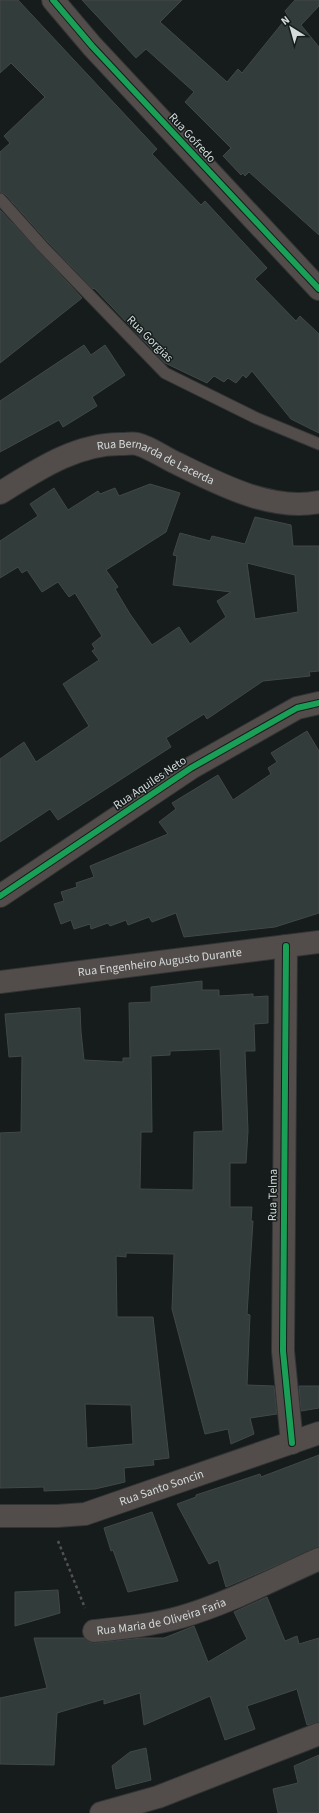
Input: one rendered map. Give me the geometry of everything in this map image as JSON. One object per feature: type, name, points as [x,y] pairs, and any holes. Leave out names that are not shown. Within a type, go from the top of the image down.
[{"type":"street","name":"Rua Gofredo","points":[[53,0],[92,46],[319,289]]},
{"type":"street","name":"Rua Bernarda de Lacerda","points":[[0,493],[30,474],[67,455],[107,444],[137,444],[226,487],[270,501],[293,504],[319,502]]},
{"type":"street","name":"Rua Aquiles Neto","points":[[0,896],[191,768],[297,708],[319,703]]},
{"type":"street","name":"Rua Engenheiro Augusto Durante","points":[[0,982],[319,942]]},
{"type":"street","name":"Rua Telma","points":[[286,946],[282,1351],[292,1443]]},
{"type":"street","name":"Rua Santo Soncin","points":[[0,1516],[85,1514],[319,1433]]},
{"type":"street","name":"Rua Maria de Oliveira Faria","points":[[94,1631],[129,1628],[181,1617],[228,1601],[319,1558]]},
{"type":"street","points":[[101,1813],[158,1797],[319,1734]]},
{"type":"lane","name":"Rua Gorgias","points":[[0,199],[42,246],[165,373],[256,418],[319,444]]},
{"type":"building","points":[[0,0],[18,0],[157,149],[152,154],[201,205],[205,201],[267,268],[255,279],[296,321],[300,316],[319,334],[319,433],[291,419],[252,371],[246,378],[243,375],[236,383],[228,378],[224,382],[214,376],[207,383],[165,363],[47,241],[5,194],[0,192],[0,152],[10,143],[4,136],[45,97],[11,63],[0,73]]},
{"type":"building","points":[[82,0],[182,0],[160,22],[227,82],[238,69],[242,73],[288,16],[285,11],[295,0],[319,0],[319,6],[301,25],[319,47],[319,235],[249,172],[245,176],[243,173],[241,175],[223,156],[231,148],[185,102],[194,92],[146,49],[136,58]]},
{"type":"building","points":[[0,210],[82,298],[0,363]]},
{"type":"building","points":[[84,345],[91,355],[105,345],[125,375],[92,397],[97,406],[63,427],[59,420],[0,452],[0,401]]},
{"type":"building","points":[[150,484],[180,493],[166,532],[106,570],[118,587],[115,589],[130,614],[152,645],[179,627],[190,644],[226,617],[217,601],[231,592],[173,585],[177,556],[173,555],[180,533],[210,541],[212,536],[245,544],[255,517],[291,525],[293,546],[319,546],[319,671],[309,672],[310,676],[263,681],[207,719],[204,714],[166,738],[171,747],[58,820],[50,809],[0,842],[0,759],[24,742],[36,762],[89,726],[63,684],[99,660],[92,651],[95,649],[92,644],[102,636],[75,593],[69,597],[58,582],[42,592],[27,570],[22,573],[18,567],[0,578],[0,541],[38,516],[30,504],[54,488],[68,510],[98,491],[100,494],[115,488],[119,496]],"holes":[[[247,563],[295,575],[298,612],[255,619]]]},
{"type":"building","points":[[307,731],[319,751],[319,913],[275,927],[184,937],[176,913],[152,922],[149,917],[128,925],[126,920],[110,926],[108,923],[91,929],[90,924],[74,929],[71,920],[61,924],[54,904],[64,901],[61,892],[77,887],[76,883],[94,877],[90,866],[168,834],[159,822],[176,809],[172,803],[218,775],[233,800],[271,774],[268,768],[277,762],[271,753]]},
{"type":"building","points":[[202,981],[202,990],[219,990],[219,996],[253,994],[253,997],[268,996],[268,1023],[254,1024],[255,1051],[245,1051],[248,1131],[246,1163],[230,1163],[230,1207],[252,1207],[251,1221],[253,1221],[247,1314],[250,1315],[247,1385],[274,1386],[277,1414],[250,1418],[254,1434],[231,1444],[228,1429],[205,1434],[172,1309],[174,1254],[126,1253],[126,1257],[116,1256],[117,1317],[153,1317],[169,1458],[153,1460],[154,1465],[124,1468],[125,1482],[95,1489],[44,1491],[44,1487],[0,1488],[0,1133],[21,1132],[22,1056],[9,1057],[5,1014],[80,1008],[84,1060],[123,1062],[123,1058],[130,1058],[129,1003],[151,1002],[151,987]],"holes":[[[220,1049],[223,1131],[194,1132],[193,1190],[140,1189],[141,1132],[152,1132],[151,1056],[170,1055],[170,1051]],[[85,1404],[131,1405],[133,1444],[87,1448]]]},
{"type":"building","points":[[299,1386],[319,1386],[319,1408],[301,1411]]},
{"type":"building","points":[[319,1455],[319,1547],[226,1587],[218,1560],[209,1564],[177,1504],[196,1497],[196,1495],[260,1474],[261,1477]]},
{"type":"building","points":[[152,1512],[178,1581],[128,1592],[113,1550],[111,1551],[104,1528]]},
{"type":"building","points":[[58,1590],[60,1613],[15,1626],[15,1592]]},
{"type":"building","points":[[267,1597],[285,1641],[297,1636],[299,1644],[319,1638],[319,1722],[307,1725],[297,1689],[247,1706],[255,1729],[225,1740],[210,1696],[144,1725],[140,1693],[104,1704],[104,1699],[57,1713],[54,1765],[0,1764],[0,1698],[47,1688],[34,1638],[84,1638],[89,1642],[95,1643],[141,1638],[164,1638],[194,1626],[208,1662],[247,1639],[234,1612]]},
{"type":"building","points":[[146,1748],[151,1780],[116,1789],[112,1766],[130,1752]]},
{"type":"building","points":[[319,1755],[319,1813],[278,1813],[273,1789],[298,1783],[294,1766]]},
{"type":"cycle path","points":[[53,0],[92,46],[319,289]]},
{"type":"cycle path","points":[[0,896],[191,768],[297,708],[319,703]]},
{"type":"cycle path","points":[[286,946],[283,1351],[292,1443]]}]
